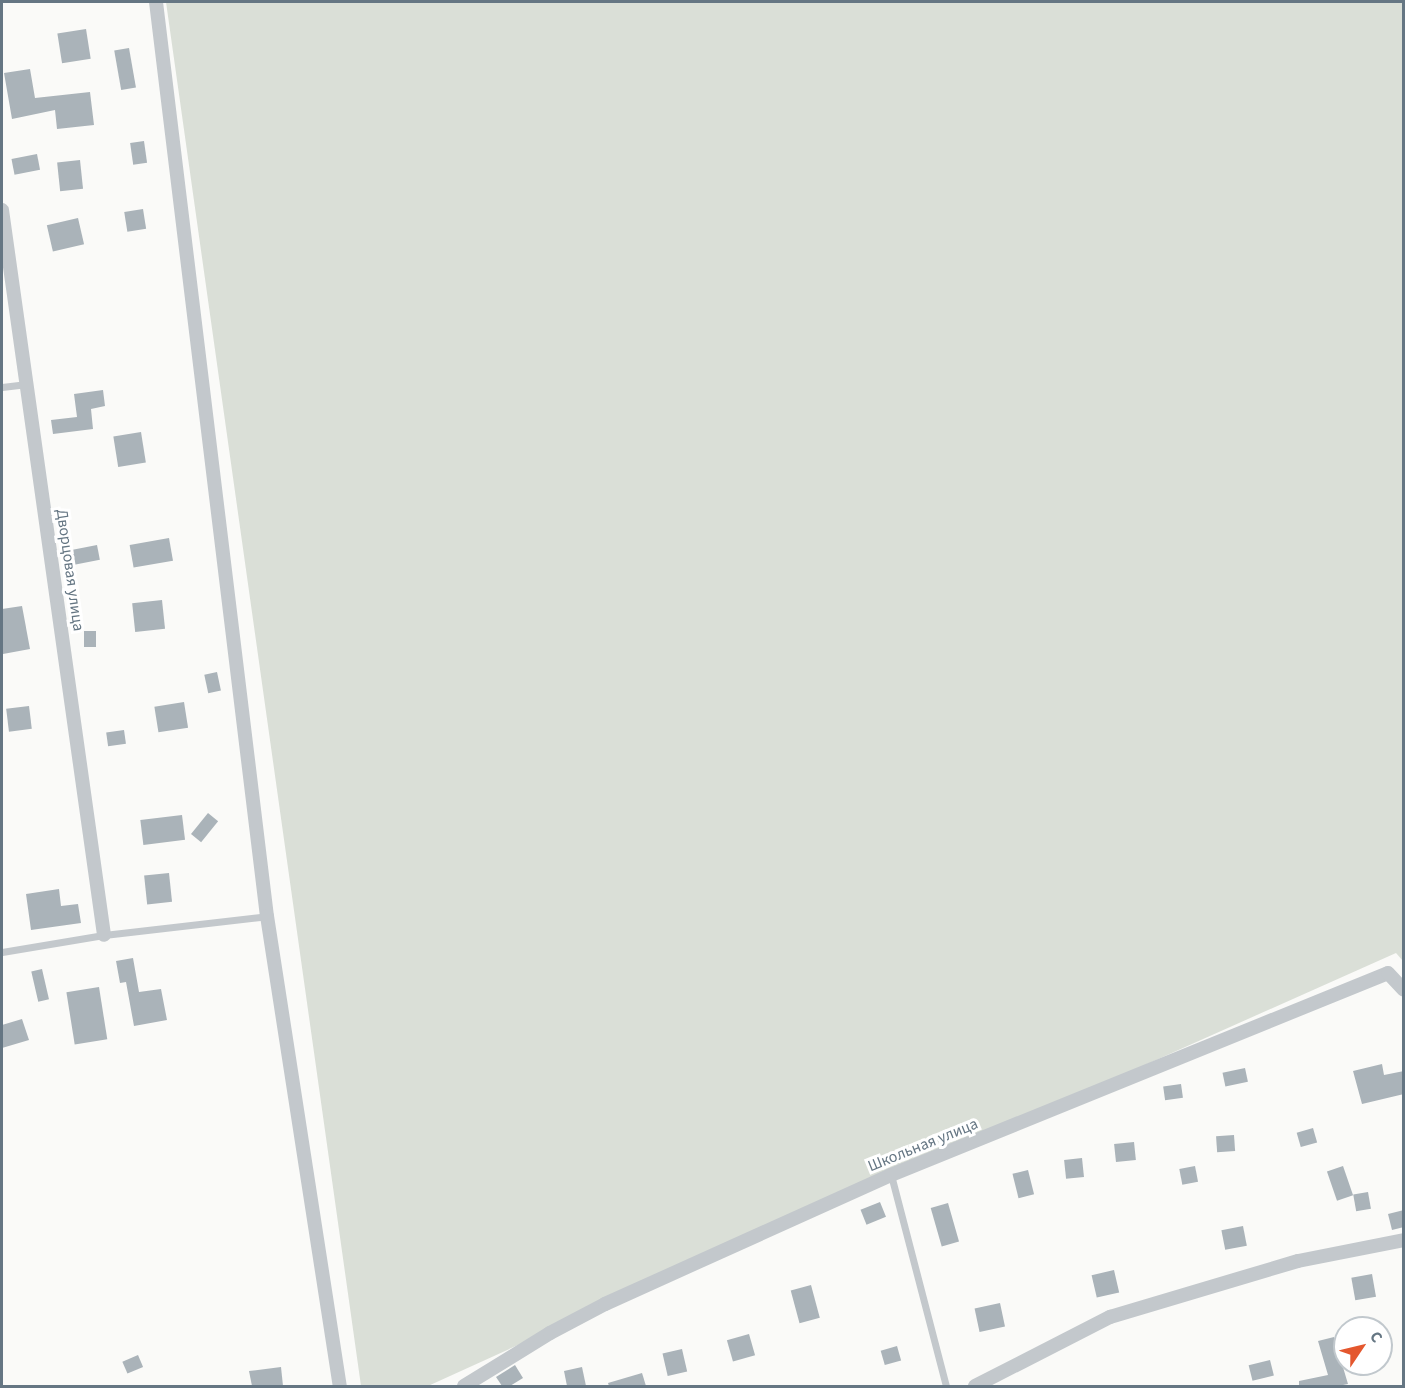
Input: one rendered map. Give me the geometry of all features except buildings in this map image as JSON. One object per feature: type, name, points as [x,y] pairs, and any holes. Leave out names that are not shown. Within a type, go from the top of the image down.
[{"type":"street","points":[[156,2],[267,916],[340,1386]]},
{"type":"street","name":"Дворцовая улица","points":[[2,210],[104,935]]},
{"type":"street","name":"Школьная улица","points":[[464,1386],[550,1333],[605,1304],[891,1175],[1388,972],[1404,990]]},
{"type":"street","points":[[975,1386],[1110,1317],[1298,1261],[1404,1240]]},
{"type":"lane","points":[[2,387],[27,384]]},
{"type":"lane","points":[[2,952],[104,935],[267,916]]},
{"type":"lane","points":[[891,1175],[946,1386]]},
{"type":"shaded area","points":[[166,2],[1403,2],[1403,961],[1396,953],[925,1163],[891,1175],[428,1386],[361,1386]]}]
